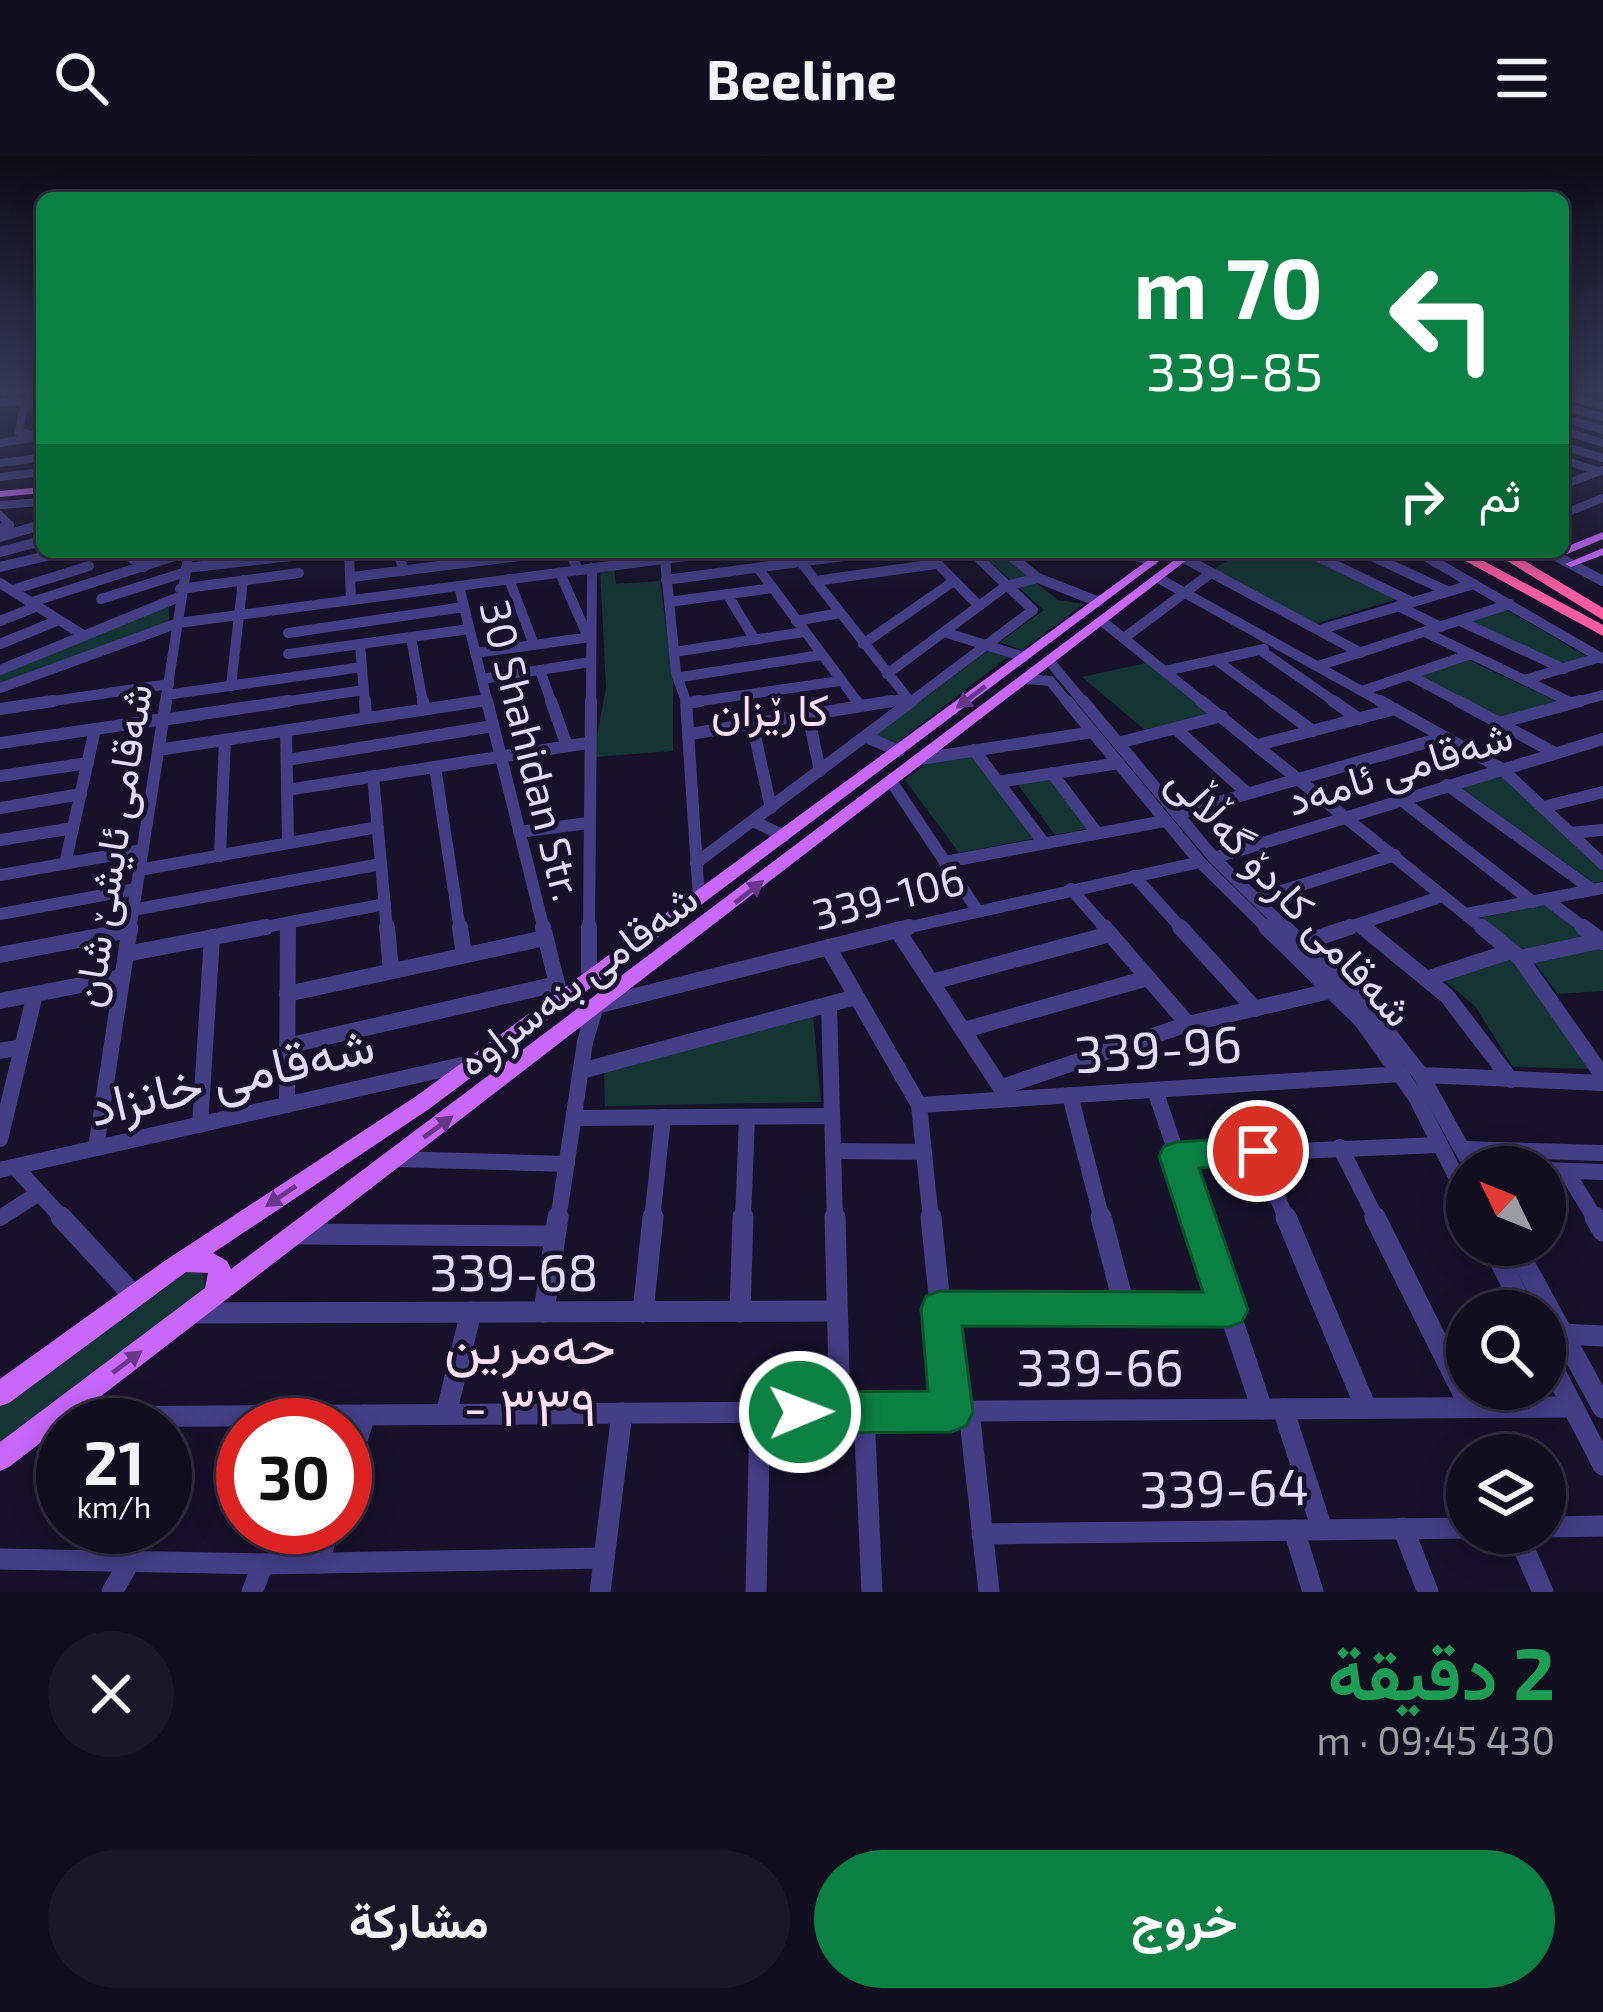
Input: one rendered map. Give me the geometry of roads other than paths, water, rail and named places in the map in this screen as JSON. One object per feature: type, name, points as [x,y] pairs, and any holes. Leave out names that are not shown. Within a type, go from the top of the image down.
[{"type":"highway","points":[[1471,558],[1603,631]]},
{"type":"highway","points":[[1496,558],[1603,616]]},
{"type":"highway","points":[[1510,558],[1603,616]]},
{"type":"main road","points":[[0,514],[36,497]]},
{"type":"main road","points":[[0,514],[36,498]]},
{"type":"main road","points":[[1569,548],[1603,535]]},
{"type":"main road","points":[[1571,565],[1596,554]]},
{"type":"main road","name":"شەقامی بنەسراوە","points":[[0,1394],[170,1270],[480,1061],[559,992],[590,979],[1024,657],[1100,612],[1171,560]]},
{"type":"main road","name":"شەقامی بنەسراوە","points":[[79,1398],[1050,662],[1100,612]]},
{"type":"main road","points":[[922,734],[943,742]]},
{"type":"main road","points":[[170,1270],[193,1260],[214,1263],[221,1279],[200,1307]]},
{"type":"main road","name":"شەقامی بنەسراوە","points":[[0,1458],[36,1431]]},
{"type":"street","points":[[1569,462],[1601,471]]},
{"type":"street","points":[[1569,483],[1601,471]]},
{"type":"street","points":[[0,477],[36,473]]},
{"type":"street","points":[[1569,512],[1603,498]]},
{"type":"street","points":[[25,501],[36,520]]},
{"type":"street","points":[[0,514],[36,523]]},
{"type":"street","points":[[0,552],[36,543]]},
{"type":"street","points":[[0,567],[43,558]]},
{"type":"street","points":[[43,558],[0,581],[83,635]]},
{"type":"street","points":[[77,558],[107,579]]},
{"type":"street","points":[[131,558],[144,567]]},
{"type":"street","points":[[0,621],[158,558]]},
{"type":"street","points":[[101,599],[187,561],[229,558]]},
{"type":"street","points":[[287,678],[288,633],[300,558]]},
{"type":"street","points":[[350,558],[351,600]]},
{"type":"street","points":[[400,558],[403,571]]},
{"type":"street","points":[[352,577],[491,558]]},
{"type":"street","points":[[519,558],[526,577]]},
{"type":"street","name":"30 Shahidan Str.","points":[[573,558],[578,570]]},
{"type":"street","points":[[0,688],[178,623],[560,573],[636,558]]},
{"type":"street","points":[[652,558],[670,558]]},
{"type":"street","points":[[666,580],[758,568],[793,558]]},
{"type":"street","points":[[798,558],[909,701]]},
{"type":"street","points":[[932,558],[979,606]]},
{"type":"street","points":[[696,863],[1033,610],[978,558]]},
{"type":"street","points":[[1013,558],[1038,578],[1100,612],[1124,638],[1515,955],[1603,1080]]},
{"type":"street","points":[[1321,558],[1412,602]]},
{"type":"street","points":[[1377,558],[1448,591]]},
{"type":"street","points":[[1428,558],[1601,658]]},
{"type":"street","points":[[1565,558],[1601,578]]},
{"type":"street","points":[[665,559],[674,652],[687,704],[699,899]]},
{"type":"street","points":[[1171,560],[1211,573],[1361,652]]},
{"type":"street","points":[[1171,560],[1185,592],[1502,769],[1603,864]]},
{"type":"street","name":"شەقامی ئایشێ شان","points":[[96,1148],[187,561]]},
{"type":"street","points":[[1353,573],[1388,563]]},
{"type":"street","points":[[815,580],[937,564]]},
{"type":"street","points":[[0,600],[88,566]]},
{"type":"street","points":[[590,979],[592,568]]},
{"type":"street","points":[[758,568],[860,706]]},
{"type":"street","points":[[0,670],[179,593],[299,573]]},
{"type":"street","points":[[560,573],[589,637]]},
{"type":"street","points":[[1124,638],[1211,573]]},
{"type":"street","points":[[887,674],[1006,586],[1038,578]]},
{"type":"street","points":[[509,579],[534,645]]},
{"type":"street","points":[[230,686],[243,580]]},
{"type":"street","points":[[863,644],[954,581]]},
{"type":"street","points":[[1319,630],[1474,584]]},
{"type":"street","points":[[82,586],[128,617]]},
{"type":"street","name":"30 Shahidan Str.","points":[[459,586],[559,992]]},
{"type":"street","points":[[669,602],[772,588]]},
{"type":"street","points":[[727,594],[755,640]]},
{"type":"street","points":[[1318,666],[1510,604]]},
{"type":"street","points":[[1398,606],[1441,627]]},
{"type":"street","points":[[288,633],[464,607]]},
{"type":"street","points":[[796,621],[840,613]]},
{"type":"street","points":[[0,644],[56,621]]},
{"type":"street","points":[[1460,621],[1564,669]]},
{"type":"street","points":[[288,654],[469,628]]},
{"type":"street","points":[[674,652],[804,632]]},
{"type":"street","points":[[944,632],[1024,657]]},
{"type":"street","points":[[1425,632],[1572,703]]},
{"type":"street","points":[[411,637],[424,709]]},
{"type":"street","points":[[475,653],[589,637]]},
{"type":"street","points":[[360,644],[366,718]]},
{"type":"street","points":[[1165,671],[1281,646]]},
{"type":"street","points":[[1260,650],[1359,719]]},
{"type":"street","points":[[1362,691],[1471,654]]},
{"type":"street","points":[[681,677],[820,655]]},
{"type":"street","points":[[1525,680],[1601,658]]},
{"type":"street","points":[[1216,660],[1312,731]]},
{"type":"street","points":[[482,680],[591,662]]},
{"type":"street","name":"شەقامی کاردۆ گەڵاڵی","points":[[1050,662],[1207,860],[1412,1075],[1446,1158]]},
{"type":"street","points":[[0,709],[230,686],[362,667]]},
{"type":"street","points":[[735,668],[748,695]]},
{"type":"street","points":[[540,670],[567,746]]},
{"type":"street","points":[[1409,675],[1555,753]]},
{"type":"street","name":"شەقامی کاردۆ گەڵاڵی","points":[[1026,679],[1050,681],[1167,812]]},
{"type":"street","points":[[687,704],[840,681]]},
{"type":"street","points":[[0,743],[364,690]]},
{"type":"street","points":[[1499,723],[1599,699]]},
{"type":"street","points":[[158,750],[487,700]]},
{"type":"street","points":[[690,734],[909,701]]},
{"type":"street","points":[[1258,745],[1395,710]]},
{"type":"street","points":[[808,714],[820,771]]},
{"type":"street","points":[[1118,743],[1222,716]]},
{"type":"street","points":[[752,723],[771,808]]},
{"type":"street","points":[[287,760],[493,726]]},
{"type":"street","points":[[65,863],[95,729]]},
{"type":"street","points":[[1176,729],[1247,793]]},
{"type":"street","points":[[286,730],[288,843]]},
{"type":"street","points":[[921,759],[1093,732]]},
{"type":"street","points":[[866,737],[899,751]]},
{"type":"street","points":[[945,862],[1097,832],[1444,737]]},
{"type":"street","name":"شەقامی ئامەد","points":[[1207,860],[1603,739]]},
{"type":"street","points":[[220,856],[225,740]]},
{"type":"street","points":[[287,790],[588,743]]},
{"type":"street","points":[[974,750],[1044,843]]},
{"type":"street","points":[[0,776],[88,763]]},
{"type":"street","points":[[998,782],[1119,763]]},
{"type":"street","points":[[435,766],[464,955]]},
{"type":"street","points":[[1052,773],[1097,832]]},
{"type":"street","points":[[373,776],[391,971]]},
{"type":"street","points":[[891,781],[977,910]]},
{"type":"street","points":[[1448,785],[1598,889]]},
{"type":"street","points":[[1544,807],[1603,791]]},
{"type":"street","points":[[0,808],[81,794]]},
{"type":"street","points":[[1400,799],[1602,940]]},
{"type":"street","points":[[753,821],[784,836]]},
{"type":"street","points":[[519,832],[588,823]]},
{"type":"street","points":[[139,870],[378,827]]},
{"type":"street","points":[[0,841],[73,828]]},
{"type":"street","points":[[1570,833],[1603,830]]},
{"type":"street","points":[[0,875],[142,850]]},
{"type":"street","points":[[1257,899],[1395,855]]},
{"type":"street","name":"شەقامی کاردۆ گەڵاڵی","points":[[1207,860],[1257,899],[1377,1018],[1461,1146]]},
{"type":"street","name":"339-106","points":[[596,1006],[977,910],[1207,860]]},
{"type":"street","points":[[133,910],[381,864]]},
{"type":"street","points":[[1134,876],[1255,1009]]},
{"type":"street","points":[[0,914],[136,889]]},
{"type":"street","points":[[1072,889],[1188,1024]]},
{"type":"street","points":[[1466,914],[1598,889]]},
{"type":"street","points":[[1302,944],[1443,896]]},
{"type":"street","points":[[126,954],[385,904]]},
{"type":"street","points":[[287,923],[287,1105]]},
{"type":"street","points":[[1359,924],[1465,1014],[1511,1080]]},
{"type":"street","points":[[0,955],[130,930]]},
{"type":"street","points":[[897,930],[1003,1093],[1188,1024],[1330,991]]},
{"type":"street","points":[[932,982],[1110,934]]},
{"type":"street","points":[[200,1124],[212,937]]},
{"type":"street","points":[[287,994],[545,938]]},
{"type":"street","points":[[1426,979],[1515,955],[1602,940]]},
{"type":"street","points":[[828,947],[919,1105],[940,1309],[989,1592]]},
{"type":"street","points":[[0,1001],[122,977]]},
{"type":"street","points":[[964,1030],[1148,978]]},
{"type":"street","points":[[287,1046],[559,992]]},
{"type":"street","points":[[0,1139],[4,1104],[35,994]]},
{"type":"street","points":[[581,1070],[856,997]]},
{"type":"street","points":[[829,1005],[837,1311],[872,1592]]},
{"type":"street","points":[[544,1312],[581,1070],[596,1006]]},
{"type":"street","points":[[0,1052],[22,1047]]},
{"type":"street","name":"شەقامی خانزاد","points":[[8,1168],[480,1061]]},
{"type":"street","name":"339-96","points":[[919,1105],[1003,1093],[1070,1095],[1412,1075],[1603,1080]]},
{"type":"street","points":[[1155,1090],[1228,1310],[1322,1529]]},
{"type":"street","points":[[1070,1095],[1125,1309]]},
{"type":"street","points":[[574,1118],[832,1116]]},
{"type":"street","points":[[644,1312],[662,1117]]},
{"type":"street","points":[[740,1312],[747,1117]]},
{"type":"street","points":[[1177,1156],[1439,1145]]},
{"type":"street","points":[[1340,1148],[1446,1359]]},
{"type":"street","points":[[832,1151],[924,1152]]},
{"type":"street","points":[[1258,1151],[1366,1408]]},
{"type":"street","points":[[1566,1153],[1603,1154]]},
{"type":"street","points":[[394,1159],[567,1164]]},
{"type":"street","points":[[8,1168],[39,1193],[134,1296]]},
{"type":"street","points":[[1566,1171],[1603,1172]]},
{"type":"street","points":[[1566,1171],[1603,1231]]},
{"type":"street","points":[[0,1218],[39,1193]]},
{"type":"street","points":[[296,1234],[555,1236]]},
{"type":"street","points":[[1511,1266],[1530,1290]]},
{"type":"street","points":[[1516,1266],[1521,1290]]},
{"type":"street","name":"339-68","points":[[200,1307],[837,1311]]},
{"type":"street","points":[[940,1309],[1228,1310]]},
{"type":"street","points":[[446,1414],[470,1312]]},
{"type":"street","points":[[1566,1334],[1603,1336]]},
{"type":"street","points":[[1566,1341],[1603,1408]]},
{"type":"street","points":[[1566,1397],[1603,1465]]},
{"type":"street","name":"339-66","points":[[372,1415],[1446,1407]]},
{"type":"street","name":"339-66","points":[[1566,1407],[1571,1407]]},
{"type":"street","points":[[756,1592],[760,1412]]},
{"type":"street","points":[[600,1592],[622,1413]]},
{"type":"street","points":[[1566,1527],[1603,1526]]},
{"type":"street","points":[[1403,1528],[1428,1592]]},
{"type":"street","name":"339-64","points":[[982,1534],[1446,1528]]},
{"type":"street","points":[[1294,1530],[1313,1592]]},
{"type":"street","points":[[318,1563],[321,1554]]},
{"type":"street","points":[[1526,1554],[1543,1592]]},
{"type":"street","points":[[0,1558],[263,1564],[604,1558]]},
{"type":"street","points":[[112,1592],[130,1561]]},
{"type":"street","points":[[252,1592],[263,1564]]},
{"type":"district","name":"کارێزان","points":[[770,708]]},
{"type":"district","name":"حەمرین - ٣٣٩","points":[[530,1373]]}]
